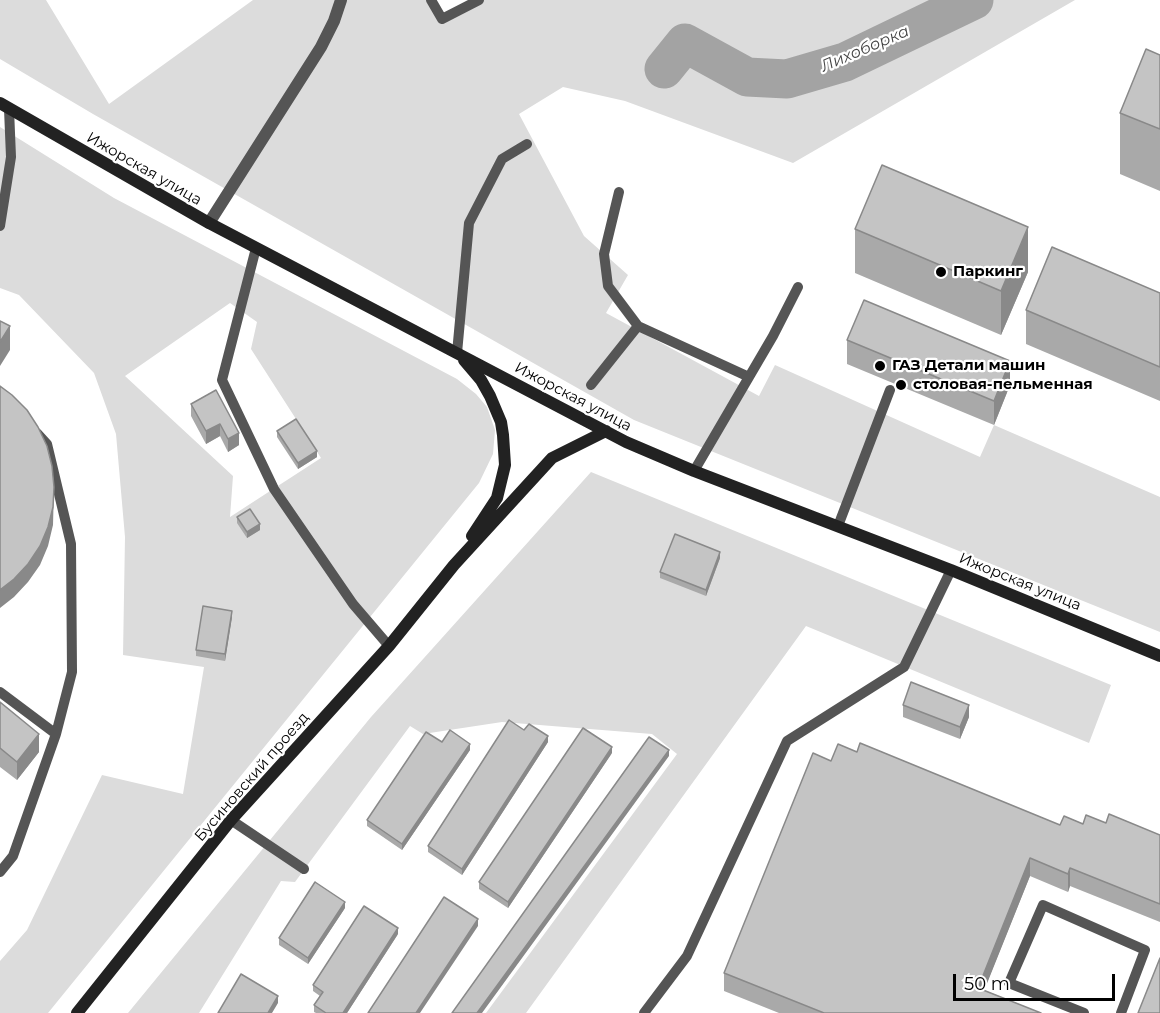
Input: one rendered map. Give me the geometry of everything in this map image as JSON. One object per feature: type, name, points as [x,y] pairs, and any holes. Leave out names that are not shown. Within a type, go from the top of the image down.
[{"type":"main road","name":"Ижорская улица","points":[[5,106],[209,223],[626,442],[694,471],[951,570],[1160,656]]},
{"type":"main road","points":[[454,565],[496,498],[505,465],[503,435],[497,409],[481,380],[457,353]]},
{"type":"main road","points":[[454,565],[552,458],[606,431]]},
{"type":"main road","name":"Бусиновский проезд","points":[[77,1013],[231,820],[389,646],[454,565]]},
{"type":"street","points":[[209,223],[321,47],[341,0]]},
{"type":"lane","points":[[431,0],[442,19],[479,0]]},
{"type":"lane","points":[[0,226],[11,157],[5,106]]},
{"type":"lane","points":[[457,353],[469,223],[502,159],[527,144]]},
{"type":"lane","points":[[619,192],[604,254],[608,286],[638,326],[749,377]]},
{"type":"lane","points":[[256,248],[222,380],[274,489],[353,604],[389,646]]},
{"type":"lane","points":[[694,471],[798,287]]},
{"type":"lane","points":[[591,385],[638,326]]},
{"type":"lane","points":[[838,526],[890,390]]},
{"type":"lane","points":[[0,872],[13,856],[56,734],[72,672],[71,544],[47,444],[27,422]]},
{"type":"lane","points":[[644,1013],[687,956],[786,741],[904,667],[951,570]]},
{"type":"lane","points":[[0,692],[56,734]]},
{"type":"lane","points":[[231,820],[304,869]]},
{"type":"lane","points":[[1084,1013],[1010,983],[1043,905],[1145,950],[1121,1013]]},
{"type":"shaded area","points":[[0,0],[46,0],[109,104],[253,0],[432,0],[442,19],[479,0],[1075,0],[793,163],[625,101],[563,87],[519,114],[584,236],[628,275],[606,313],[759,396],[775,365],[980,457],[994,425],[1160,497],[1160,632],[634,420],[0,59]]},
{"type":"shaded area","points":[[0,127],[114,198],[457,379],[476,394],[487,407],[495,430],[493,454],[479,483],[48,1013],[0,1013],[0,961],[27,930],[102,775],[183,794],[204,667],[123,655],[125,537],[116,434],[94,373],[19,295],[0,288]],"holes":[[[230,303],[257,322],[251,349],[321,458],[230,517],[233,476],[125,376]]]},
{"type":"shaded area","points":[[591,472],[1111,685],[1089,743],[806,626],[526,1013],[486,1013],[677,754],[652,734],[502,722],[423,734],[410,726],[295,882],[281,881],[199,1013],[128,1013],[371,717]]},
{"type":"building","points":[[1146,49],[1160,55],[1160,129],[1120,113]]},
{"type":"building","points":[[882,165],[1028,227],[1001,291],[855,229]]},
{"type":"building","points":[[1052,247],[1160,293],[1160,367],[1026,310]]},
{"type":"building","points":[[864,300],[1010,361],[994,401],[847,340]]},
{"type":"building","points":[[0,321],[10,326],[0,342]]},
{"type":"building","points":[[0,386],[27,410],[38,427],[47,446],[54,487],[53,507],[40,546],[28,564],[0,590]]},
{"type":"building","points":[[216,390],[239,433],[228,439],[220,424],[206,431],[191,404]]},
{"type":"building","points":[[296,419],[317,451],[298,463],[277,431]]},
{"type":"building","points":[[250,509],[260,524],[247,532],[237,517]]},
{"type":"building","points":[[675,534],[720,552],[706,590],[660,572]]},
{"type":"building","points":[[203,606],[232,611],[225,654],[196,650]]},
{"type":"building","points":[[911,682],[969,705],[960,727],[903,705]]},
{"type":"building","points":[[0,702],[39,734],[17,762],[0,748]]},
{"type":"building","points":[[509,720],[524,730],[529,724],[548,736],[462,869],[428,846]]},
{"type":"building","points":[[583,728],[612,747],[508,902],[479,882]]},
{"type":"building","points":[[450,730],[470,744],[402,844],[367,820],[426,732],[442,742]]},
{"type":"building","points":[[649,737],[669,750],[477,1013],[452,1013]]},
{"type":"building","points":[[860,743],[1060,825],[1064,816],[1083,824],[1086,815],[1106,823],[1109,814],[1160,835],[1160,904],[1070,868],[1068,874],[1030,858],[978,988],[1041,1013],[824,1013],[724,973],[813,753],[831,761],[838,744],[857,752]]},
{"type":"building","points":[[315,882],[345,902],[308,958],[279,938]]},
{"type":"building","points":[[444,897],[478,919],[416,1013],[368,1013]]},
{"type":"building","points":[[364,906],[398,928],[343,1013],[326,1013],[314,1005],[323,992],[313,985]]},
{"type":"building","points":[[1160,958],[1160,1013],[1138,1013]]},
{"type":"building","points":[[241,974],[278,996],[268,1013],[218,1013]]},
{"type":"waterway","name":"Лихоборка","points":[[664,69],[685,43],[747,77],[787,79],[845,62],[974,0]]},
{"type":"place","name":"Паркинг","points":[[941,272]]},
{"type":"place","name":"ГАЗ Детали машин","points":[[880,366]]},
{"type":"place","name":"столовая-пельменная","points":[[901,385]]}]
